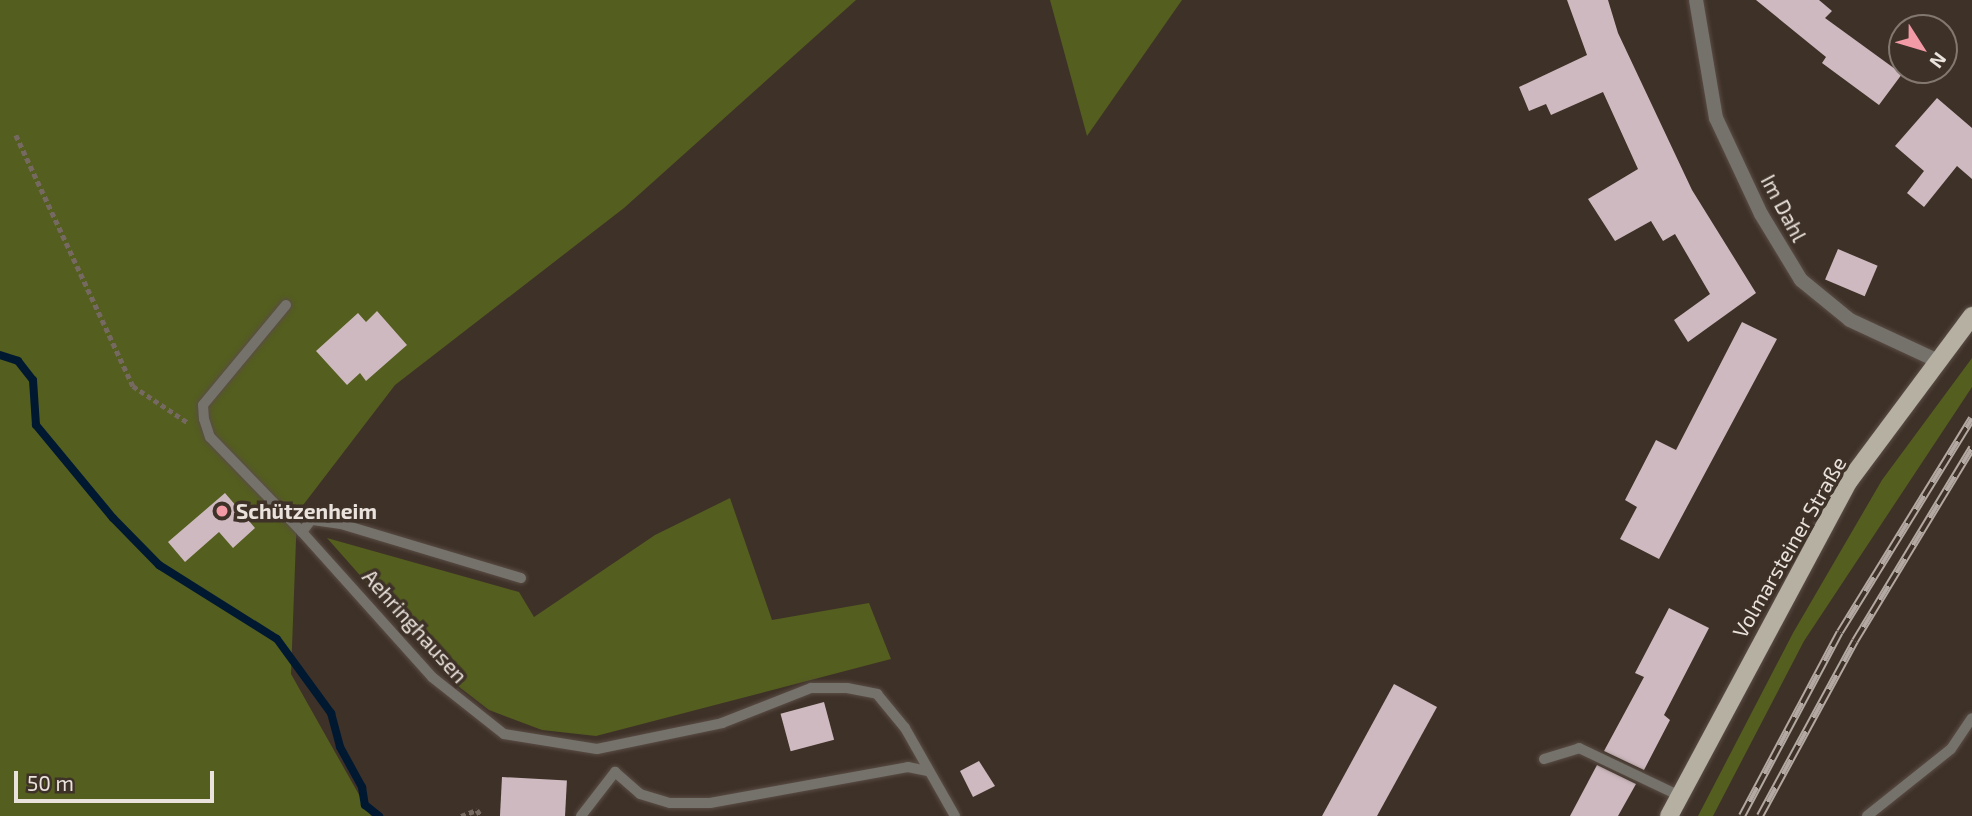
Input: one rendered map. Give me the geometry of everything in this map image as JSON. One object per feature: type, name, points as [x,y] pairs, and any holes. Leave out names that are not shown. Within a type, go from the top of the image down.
[{"type":"main road","name":"Volmarsteiner Straße","points":[[1669,816],[1849,481],[1972,316]]},
{"type":"street","name":"Im Dahl","points":[[1696,0],[1716,118],[1761,214],[1801,280],[1850,320],[1938,360]]},
{"type":"lane","points":[[286,305],[203,405],[210,437],[302,531]]},
{"type":"lane","name":"Aehringhausen","points":[[521,578],[341,524],[311,520],[302,531],[432,677],[458,702],[504,734],[597,749],[722,723],[811,688],[847,688],[877,694],[905,728],[927,771],[955,816]]},
{"type":"lane","points":[[1867,816],[1951,749],[1972,718]]},
{"type":"lane","points":[[1544,759],[1579,748],[1678,795]]},
{"type":"lane","points":[[581,816],[615,772],[639,794],[670,803],[710,803],[908,766],[927,771]]},
{"type":"path","points":[[16,135],[133,386],[210,437]]},
{"type":"path","points":[[461,816],[477,810],[481,816]]},
{"type":"green space","points":[[0,0],[856,0],[624,208],[395,385],[297,513],[291,674],[371,816],[0,816]]},
{"type":"green space","points":[[1050,0],[1182,0],[1087,136]]},
{"type":"green space","points":[[1972,358],[1972,387],[1804,641],[1713,816],[1698,816],[1793,633],[1882,480]]},
{"type":"green space","points":[[730,498],[772,620],[869,603],[891,659],[596,736],[542,730],[489,710],[458,686],[327,538],[519,592],[534,617],[655,535]]},
{"type":"building","points":[[1567,0],[1608,0],[1618,33],[1692,190],[1756,293],[1688,342],[1674,320],[1710,294],[1675,234],[1663,241],[1651,221],[1615,241],[1588,199],[1638,169],[1603,92],[1551,115],[1546,104],[1529,111],[1519,87],[1587,55]]},
{"type":"building","points":[[1756,0],[1819,0],[1832,11],[1825,18],[1888,64],[1888,84],[1895,84],[1879,105],[1822,63],[1826,57]]},
{"type":"building","points":[[1937,98],[1972,128],[1972,179],[1957,166],[1924,207],[1907,193],[1924,171],[1895,146]]},
{"type":"building","points":[[1838,249],[1878,266],[1865,296],[1825,279]]},
{"type":"building","points":[[377,311],[407,345],[366,381],[360,373],[347,385],[316,351],[358,313],[366,322]]},
{"type":"building","points":[[1742,322],[1777,339],[1659,559],[1620,539],[1637,507],[1625,500],[1656,440],[1676,450]]},
{"type":"building","name":"Schützenheim","points":[[225,493],[255,528],[233,548],[219,532],[185,562],[168,542]]},
{"type":"building","points":[[1669,608],[1709,628],[1664,715],[1670,720],[1644,770],[1604,751],[1644,677],[1635,673]]},
{"type":"building","points":[[1394,684],[1437,707],[1377,816],[1322,816]]},
{"type":"building","points":[[824,702],[834,740],[791,751],[781,714]]},
{"type":"building","points":[[979,761],[995,786],[973,797],[960,771]]},
{"type":"building","points":[[1597,765],[1636,784],[1618,816],[1570,816]]},
{"type":"building","points":[[502,777],[567,780],[565,816],[500,816]]},
{"type":"waterway","points":[[0,355],[18,361],[33,380],[36,425],[113,518],[159,565],[277,639],[331,713],[340,747],[362,787],[365,805],[379,816]]},
{"type":"railway","points":[[1742,816],[1840,632],[1972,418]]},
{"type":"railway","points":[[1760,816],[1855,641],[1972,448]]},
{"type":"place","name":"Schützenheim","points":[[222,511]]}]
